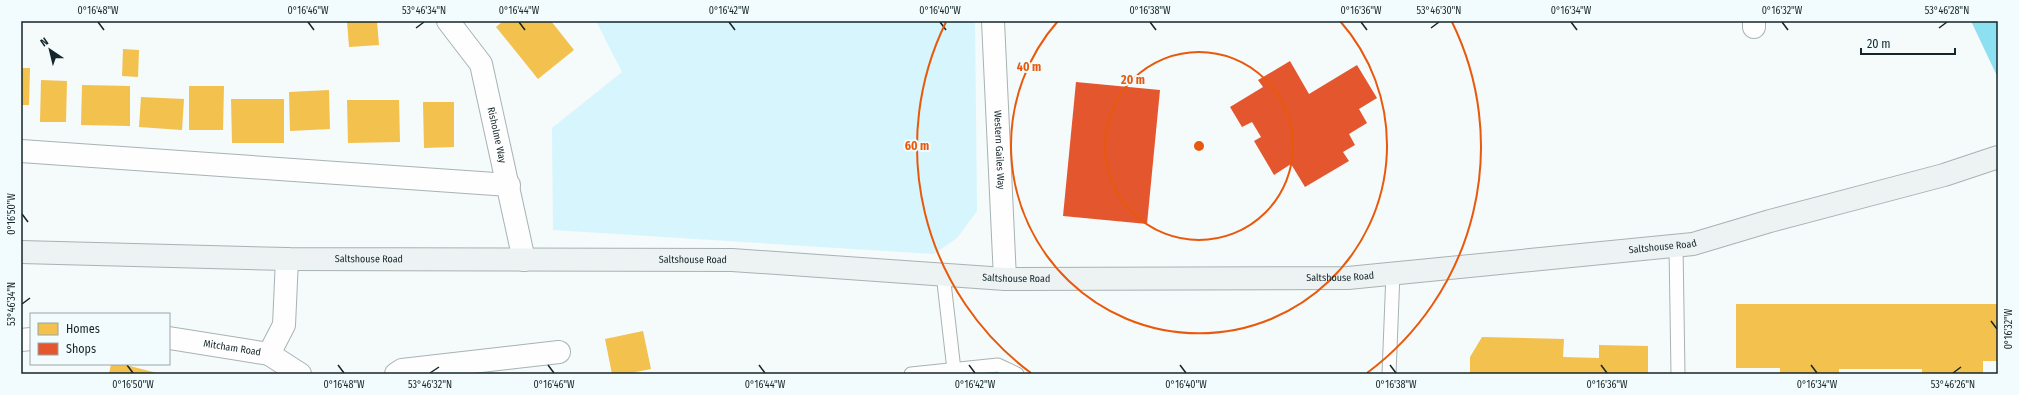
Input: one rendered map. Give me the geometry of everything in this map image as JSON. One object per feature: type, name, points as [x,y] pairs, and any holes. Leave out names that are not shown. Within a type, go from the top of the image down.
[{"type":"main road","name":"Saltshouse Road","points":[[21,252],[287,259],[732,260],[1005,279],[1348,278],[1693,244],[1770,221],[1944,175],[1998,157]]},
{"type":"street","name":"Risholme Way","points":[[448,21],[481,64],[509,185],[524,260]]},
{"type":"street","name":"Western Gailes Way","points":[[993,21],[1005,279]]},
{"type":"street","points":[[21,151],[509,185]]},
{"type":"street","name":"Mitcham Road","points":[[170,338],[269,354],[284,325],[287,259]]},
{"type":"street","points":[[396,374],[402,370],[559,352]]},
{"type":"street","points":[[269,354],[300,374]]},
{"type":"lane","points":[[1676,246],[1678,374]]},
{"type":"lane","points":[[1389,374],[1393,273]]},
{"type":"lane","points":[[943,274],[954,370]]},
{"type":"lane","points":[[911,374],[998,366],[1017,374]]},
{"type":"shaded area","points":[[596,21],[975,21],[977,211],[957,238],[934,254],[553,230],[552,128],[622,72]]},
{"type":"water","points":[[1971,21],[1998,21],[1998,78]]},
{"type":"building: Homes","points":[[347,21],[377,21],[379,45],[349,47]]},
{"type":"building: Homes","points":[[503,21],[551,21],[574,50],[538,79],[496,27]]},
{"type":"building: Homes","points":[[123,49],[139,50],[138,77],[122,76]]},
{"type":"building: Homes","points":[[21,68],[30,68],[29,105],[21,105]]},
{"type":"building: Homes","points":[[41,80],[67,81],[66,122],[40,122]]},
{"type":"building: Homes","points":[[82,85],[130,86],[130,126],[81,125]]},
{"type":"building: Homes","points":[[189,86],[224,86],[223,130],[189,130]]},
{"type":"building: Homes","points":[[329,90],[330,129],[290,131],[289,92]]},
{"type":"building: Homes","points":[[141,97],[184,99],[182,130],[139,127]]},
{"type":"building: Homes","points":[[231,99],[284,99],[284,143],[232,143]]},
{"type":"building: Homes","points":[[347,100],[399,100],[400,142],[348,143]]},
{"type":"building: Homes","points":[[423,102],[454,102],[454,147],[424,148]]},
{"type":"building: Homes","points":[[1736,304],[1998,304],[1998,361],[1983,361],[1983,374],[1922,374],[1922,369],[1839,369],[1839,374],[1780,374],[1780,368],[1736,368]]},
{"type":"building: Homes","points":[[643,331],[651,369],[626,374],[612,374],[605,339]]},
{"type":"building: Homes","points":[[1482,337],[1564,339],[1563,357],[1599,358],[1599,345],[1648,346],[1648,374],[1470,374],[1470,357]]},
{"type":"building: Homes","points":[[111,365],[126,365],[161,374],[109,374]]},
{"type":"building: Shops","points":[[1290,61],[1309,94],[1357,65],[1377,98],[1359,109],[1367,123],[1349,134],[1355,145],[1343,152],[1349,161],[1305,187],[1291,164],[1274,175],[1254,141],[1261,137],[1252,122],[1242,127],[1230,107],[1263,87],[1258,80]]},
{"type":"building: Shops","points":[[1076,82],[1160,90],[1147,224],[1063,216]]}]
